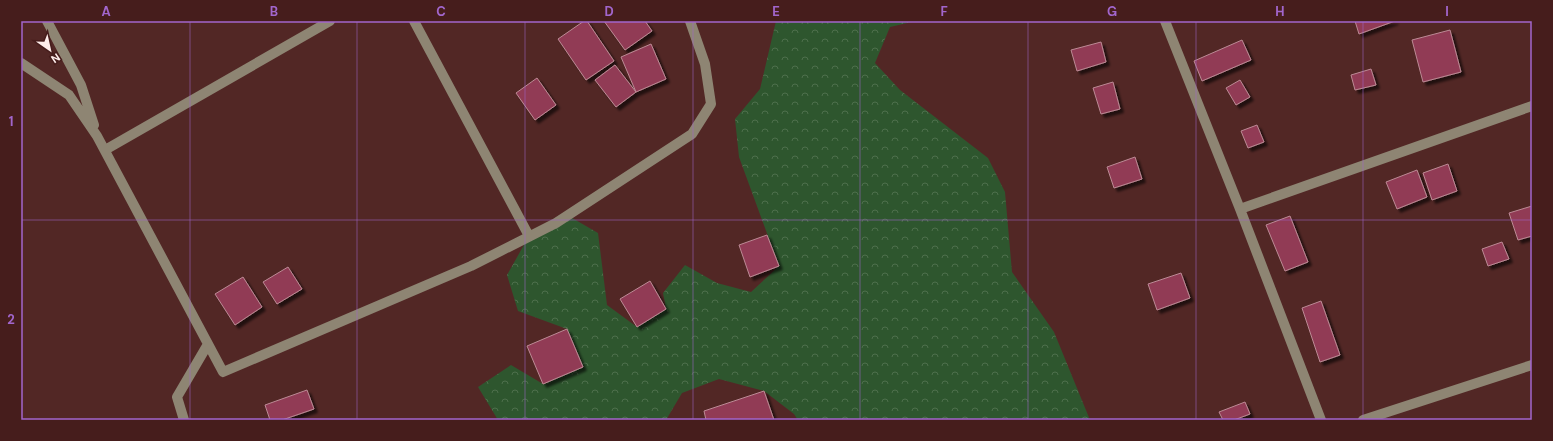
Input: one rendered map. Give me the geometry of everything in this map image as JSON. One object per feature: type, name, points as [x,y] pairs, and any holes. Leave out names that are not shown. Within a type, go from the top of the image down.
[{"type":"street","points":[[48,21],[81,85],[97,136]]},
{"type":"street","points":[[105,150],[330,21]]},
{"type":"street","points":[[414,21],[529,236]]},
{"type":"street","points":[[21,63],[69,95],[97,136],[223,372],[471,266],[556,223],[692,134],[710,104],[705,64],[690,21]]},
{"type":"street","points":[[1164,21],[1240,209],[1321,420]]},
{"type":"street","points":[[1240,209],[1532,106]]},
{"type":"street","points":[[184,420],[177,398],[208,344]]},
{"type":"street","points":[[1363,420],[1532,365]]},
{"type":"green space","points":[[776,21],[916,21],[890,27],[875,63],[900,90],[988,158],[1005,192],[1012,272],[1054,332],[1090,420],[798,420],[794,414],[764,391],[719,379],[682,393],[666,420],[498,420],[478,387],[511,365],[543,384],[583,367],[567,329],[518,311],[507,275],[525,243],[567,215],[598,233],[607,305],[637,327],[666,309],[663,293],[685,265],[717,283],[751,292],[779,266],[739,157],[735,119],[760,89]]},
{"type":"building","points":[[584,21],[587,21],[614,61],[586,80],[558,39]]},
{"type":"building","points":[[604,21],[645,21],[652,31],[625,50]]},
{"type":"building","points":[[1355,21],[1395,21],[1359,34]]},
{"type":"building","points":[[1450,30],[1461,72],[1423,82],[1412,40]]},
{"type":"building","points":[[1242,40],[1251,60],[1202,81],[1194,61]]},
{"type":"building","points":[[1101,42],[1106,62],[1077,71],[1071,50]]},
{"type":"building","points":[[651,44],[666,79],[636,92],[621,57]]},
{"type":"building","points":[[615,65],[636,92],[616,107],[595,80]]},
{"type":"building","points":[[1371,69],[1376,85],[1355,90],[1351,75]]},
{"type":"building","points":[[537,78],[556,105],[535,120],[516,93]]},
{"type":"building","points":[[1240,80],[1250,97],[1236,105],[1226,88]]},
{"type":"building","points":[[1113,82],[1120,109],[1101,114],[1093,88]]},
{"type":"building","points":[[1257,125],[1264,142],[1248,148],[1241,131]]},
{"type":"building","points":[[1135,157],[1142,179],[1114,188],[1107,167]]},
{"type":"building","points":[[1448,164],[1457,191],[1432,200],[1423,173]]},
{"type":"building","points":[[1417,170],[1427,197],[1397,209],[1386,182]]},
{"type":"building","points":[[1532,206],[1532,236],[1518,240],[1509,213]]},
{"type":"building","points":[[1290,216],[1308,262],[1285,271],[1266,225]]},
{"type":"building","points":[[767,235],[779,266],[750,277],[739,245]]},
{"type":"building","points":[[1502,242],[1509,259],[1488,266],[1482,249]]},
{"type":"building","points":[[288,267],[302,289],[277,304],[263,282]]},
{"type":"building","points":[[1181,273],[1190,298],[1157,310],[1148,284]]},
{"type":"building","points":[[243,277],[262,307],[235,325],[215,294]]},
{"type":"building","points":[[650,281],[666,309],[637,327],[620,299]]},
{"type":"building","points":[[1321,301],[1340,355],[1320,362],[1302,308]]},
{"type":"building","points":[[567,329],[583,367],[543,384],[527,346]]},
{"type":"building","points":[[307,390],[314,409],[282,420],[270,420],[265,405]]},
{"type":"building","points":[[764,391],[774,420],[706,420],[704,411]]},
{"type":"building","points":[[1245,402],[1250,414],[1234,420],[1223,420],[1219,412]]}]
